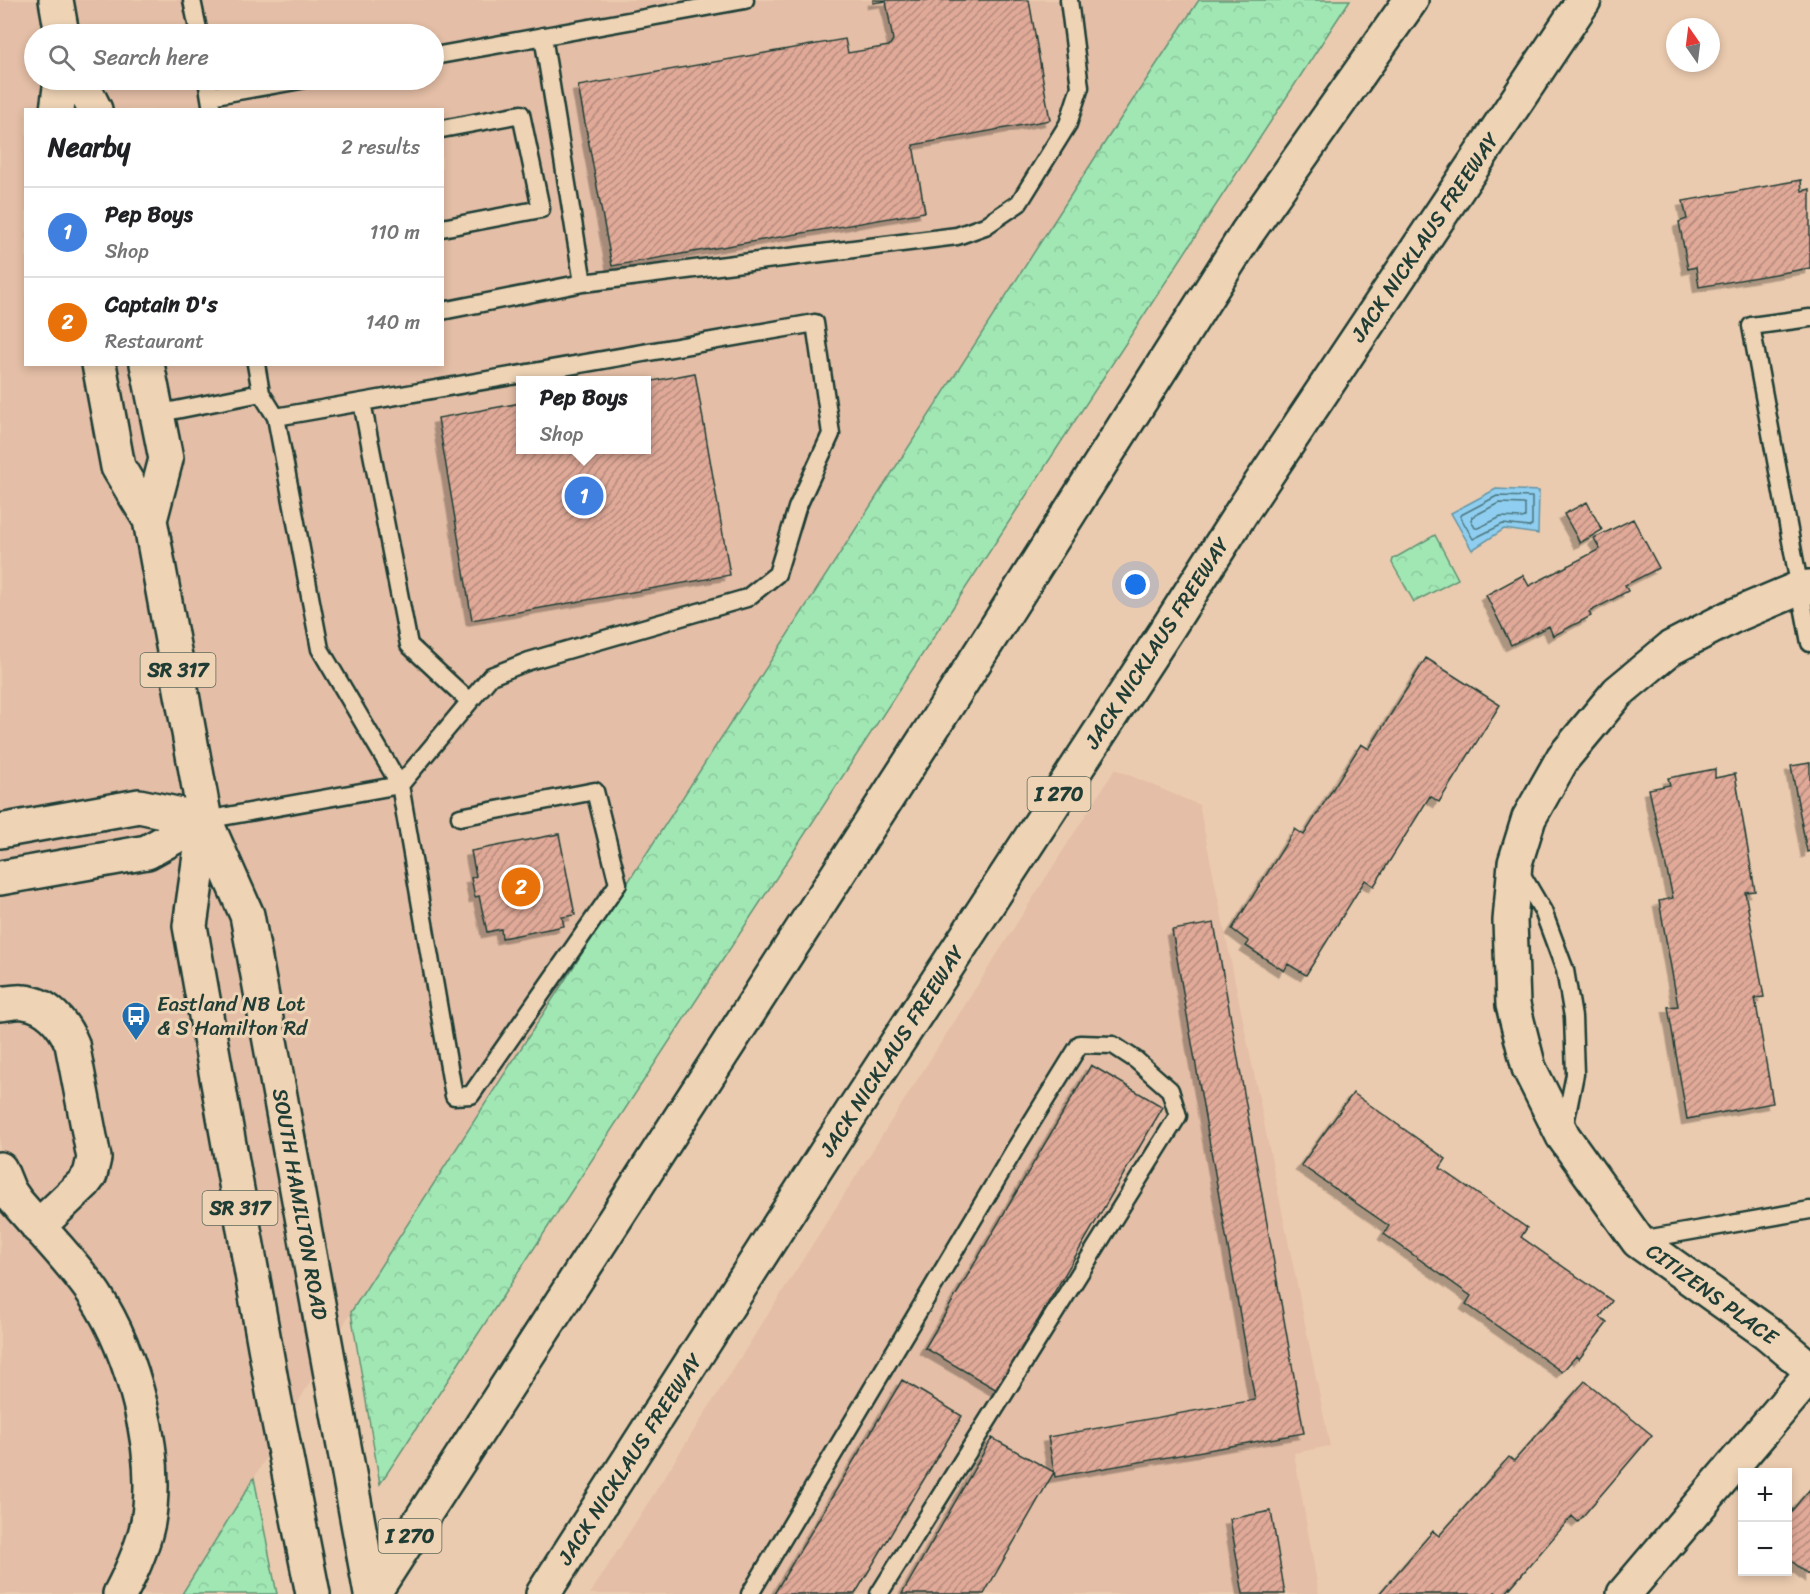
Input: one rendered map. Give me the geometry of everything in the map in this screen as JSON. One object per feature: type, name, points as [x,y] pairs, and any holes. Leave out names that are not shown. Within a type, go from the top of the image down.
[{"type":"main road","points":[[56,0],[60,24]]},
{"type":"main road","name":"I 270","points":[[372,1594],[938,719],[1247,233],[1411,0]]},
{"type":"main road","name":"JACK NICKLAUS FREEWAY","points":[[543,1594],[852,1112],[1243,510],[1584,0]]},
{"type":"main road","points":[[57,108],[60,90]]},
{"type":"main road","points":[[85,90],[95,108]]},
{"type":"main road","name":"SOUTH HAMILTON ROAD","points":[[99,366],[118,467],[150,520],[206,820],[247,915],[372,1594]]},
{"type":"main road","name":"SOUTH HAMILTON ROAD","points":[[147,366],[166,459],[150,520]]},
{"type":"main road","name":"CITIZENS PLACE","points":[[1805,588],[1731,617],[1671,648],[1618,692],[1563,758],[1529,818],[1515,863],[1510,921],[1514,1005],[1530,1068],[1563,1136],[1638,1241],[1766,1332],[1810,1369]]},
{"type":"main road","points":[[0,831],[139,806],[206,820]]},
{"type":"main road","points":[[0,878],[147,852],[206,820]]},
{"type":"main road","name":"SOUTH HAMILTON ROAD","points":[[206,820],[190,926],[274,1397],[313,1594]]},
{"type":"main road","points":[[0,1004],[18,1002],[37,1004],[66,1030],[72,1044],[94,1158],[90,1175],[84,1183],[38,1227]]},
{"type":"main road","points":[[0,1169],[9,1191],[85,1281],[104,1309],[128,1364],[141,1410],[151,1470],[150,1505],[145,1537],[120,1594]]},
{"type":"main road","points":[[1624,1594],[1810,1375]]},
{"type":"lane","points":[[192,0],[197,24]]},
{"type":"lane","points":[[444,54],[745,0]]},
{"type":"lane","points":[[444,311],[584,283],[957,236],[986,226],[1019,204],[1068,124],[1080,87],[1069,0]]},
{"type":"lane","points":[[543,36],[584,283]]},
{"type":"lane","points":[[210,95],[240,90]]},
{"type":"lane","points":[[444,129],[521,114],[541,209],[444,228]]},
{"type":"lane","points":[[1810,318],[1751,326],[1805,588],[1810,643]]},
{"type":"lane","points":[[206,820],[400,785],[491,676],[529,660],[747,598],[777,574],[797,508],[831,434],[814,323],[276,417]]},
{"type":"lane","points":[[256,366],[261,393],[276,417],[320,648],[400,785],[454,1096],[471,1095],[618,884],[595,791],[460,817]]},
{"type":"lane","points":[[156,414],[261,393]]},
{"type":"lane","points":[[362,402],[409,645],[469,701]]},
{"type":"lane","points":[[1515,863],[1543,911],[1565,970],[1573,1017],[1575,1074],[1563,1136]]},
{"type":"lane","points":[[750,1594],[1014,1149],[1080,1044],[1113,1046],[1136,1060],[1170,1090],[1179,1116],[879,1594]]},
{"type":"lane","points":[[1638,1241],[1810,1210]]},
{"type":"shaded area","points":[[0,0],[1199,0],[351,1312],[254,1478],[182,1594],[0,1594]]},
{"type":"shaded area","points":[[1115,769],[1199,805],[1330,1446],[1294,1453],[1319,1594],[590,1594]]},
{"type":"green space","points":[[1199,0],[1350,0],[380,1484],[351,1312]]},
{"type":"green space","points":[[1435,535],[1458,579],[1414,602],[1392,563],[1393,559]]},
{"type":"green space","points":[[254,1478],[277,1594],[182,1594]]},
{"type":"water","points":[[1496,489],[1539,491],[1538,534],[1504,529],[1472,550],[1451,513]]},
{"type":"building","points":[[873,0],[1029,0],[1050,120],[913,145],[925,212],[612,266],[578,86],[845,39],[848,53],[889,46],[893,40],[886,1],[873,3]]},
{"type":"building","points":[[1801,180],[1802,191],[1810,189],[1810,268],[1699,287],[1696,267],[1688,269],[1679,222],[1687,219],[1683,201]]},
{"type":"building","points":[[695,373],[730,575],[472,620],[438,418],[516,404],[516,454],[651,454],[651,381]]},
{"type":"building","points":[[1587,502],[1602,530],[1580,543],[1564,514]]},
{"type":"building","points":[[1633,519],[1659,568],[1625,585],[1628,591],[1589,612],[1591,616],[1553,636],[1549,626],[1511,645],[1486,595],[1523,575],[1529,586],[1600,549],[1594,538]]},
{"type":"building","points":[[1426,658],[1500,705],[1439,802],[1430,796],[1374,886],[1365,880],[1306,975],[1288,964],[1284,971],[1246,946],[1249,942],[1232,929],[1295,829],[1304,835],[1361,744],[1369,749]]},
{"type":"building","points":[[1810,763],[1810,851],[1807,852],[1791,766]]},
{"type":"building","points":[[1715,769],[1715,778],[1735,774],[1755,891],[1745,892],[1764,997],[1755,998],[1773,1103],[1687,1119],[1668,1007],[1678,1006],[1659,901],[1673,898],[1649,789],[1670,785],[1668,778]]},
{"type":"building","points":[[559,834],[575,915],[562,917],[564,926],[502,938],[501,929],[487,932],[479,896],[475,897],[471,878],[476,876],[471,851]]},
{"type":"building","points":[[1214,923],[1304,1433],[1055,1477],[1048,1437],[1255,1400],[1172,930]]},
{"type":"building","points":[[1091,1065],[1163,1107],[997,1390],[925,1348]]},
{"type":"building","points":[[1353,1093],[1446,1159],[1440,1168],[1527,1228],[1521,1237],[1612,1301],[1600,1317],[1607,1323],[1579,1359],[1576,1356],[1562,1372],[1466,1304],[1471,1296],[1384,1234],[1389,1226],[1301,1165]]},
{"type":"building","points":[[902,1380],[962,1416],[855,1594],[774,1594]]},
{"type":"building","points":[[1585,1381],[1652,1435],[1578,1522],[1572,1516],[1505,1594],[1495,1592],[1493,1594],[1379,1594],[1433,1531],[1439,1536],[1509,1457],[1514,1461]]},
{"type":"building","points":[[992,1438],[1054,1472],[984,1594],[902,1594]]},
{"type":"building","points":[[1810,1489],[1810,1576],[1792,1561],[1792,1510]]},
{"type":"building","points":[[1271,1511],[1285,1594],[1243,1594],[1230,1519]]},
{"type":"place","name":"Pep Boys","points":[[584,496]]},
{"type":"place","name":"Captain D's","points":[[521,887]]},
{"type":"place","name":"Eastland NB Lot & S Hamilton Rd","points":[[136,1042]]}]
